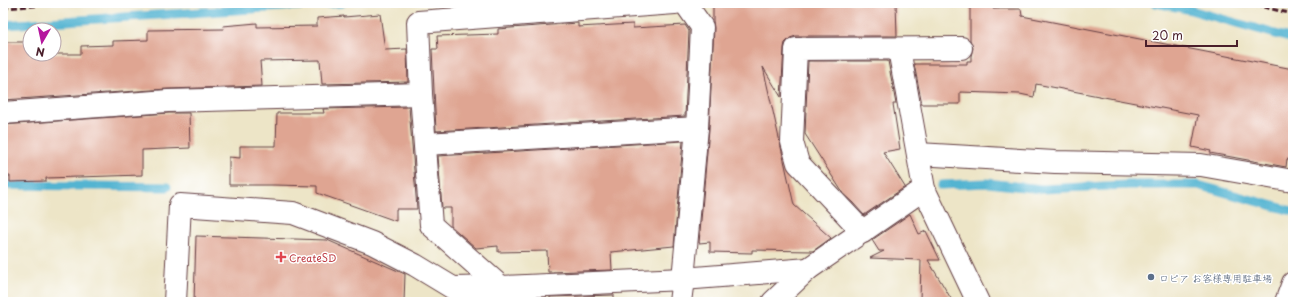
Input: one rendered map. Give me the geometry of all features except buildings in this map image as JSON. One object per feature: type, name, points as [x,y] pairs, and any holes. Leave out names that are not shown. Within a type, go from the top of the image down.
[{"type":"street","points":[[501,288],[431,225],[420,94],[418,22],[675,3]]},
{"type":"street","points":[[680,302],[697,128],[702,27],[685,3]]},
{"type":"street","points":[[863,232],[798,163],[792,142],[796,49],[961,48]]},
{"type":"street","points":[[899,49],[924,189],[978,302]]},
{"type":"street","points":[[3,113],[168,101],[420,94]]},
{"type":"street","points":[[425,144],[697,128]]},
{"type":"street","points":[[918,154],[1055,162],[1201,165],[1293,181]]},
{"type":"street","points":[[773,302],[808,269],[924,189]]},
{"type":"street","points":[[175,302],[180,206],[293,213],[372,243],[415,265],[453,288],[501,288],[683,279],[808,269]]},
{"type":"street","points":[[1286,302],[1293,283]]},
{"type":"waterway","points":[[3,25],[342,3]]},
{"type":"waterway","points":[[1156,3],[1187,9],[1293,39]]},
{"type":"waterway","points":[[941,185],[987,183],[1042,189],[1128,185],[1198,185],[1292,211]]},
{"type":"waterway","points":[[3,185],[167,187]]},
{"type":"railway","points":[[3,8],[76,3]]},
{"type":"railway","points":[[1246,3],[1293,14]]},
{"type":"place","name":"CreateSD","points":[[281,257]]},
{"type":"place","name":"ロピア お客様専用駐車場","points":[[1151,277]]}]
